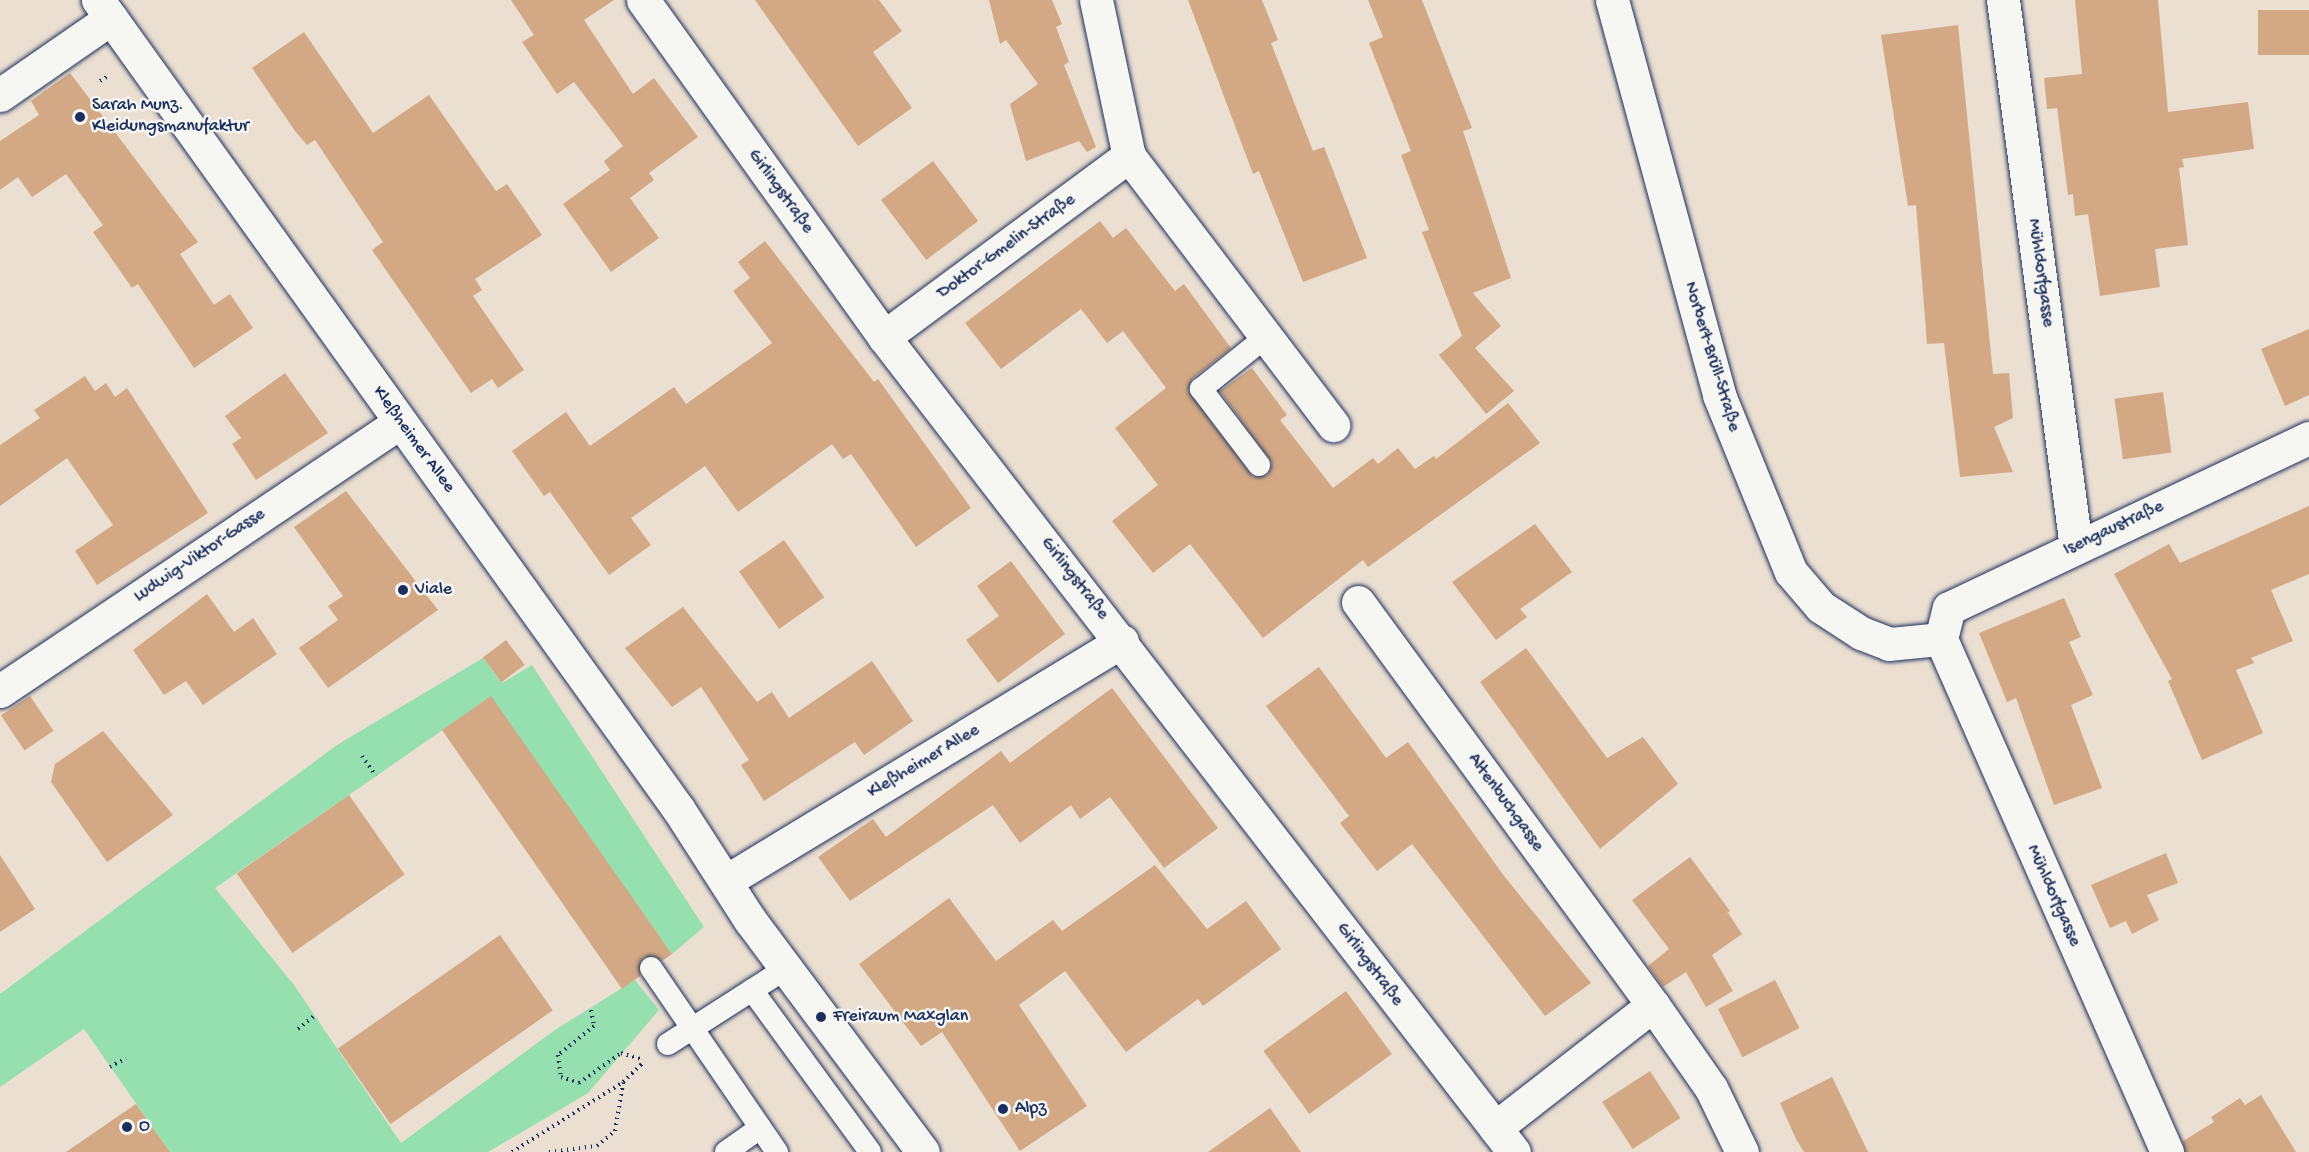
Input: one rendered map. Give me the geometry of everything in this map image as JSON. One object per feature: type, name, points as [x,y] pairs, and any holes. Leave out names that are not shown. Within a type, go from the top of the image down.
[{"type":"street","name":"Girlingstraße","points":[[643,0],[884,337],[1122,641],[1504,1140]]},
{"type":"street","points":[[1096,0],[1129,156],[1333,425]]},
{"type":"street","name":"Norbert-Brüll-Straße","points":[[1612,0],[1719,395],[1791,572],[1821,608],[1862,633],[1889,644],[1941,639]]},
{"type":"street","name":"Mühldorfgasse","points":[[2003,0],[2076,547]]},
{"type":"street","points":[[0,95],[104,9]]},
{"type":"street","name":"Kleßheimer Allee","points":[[104,9],[400,422],[726,882],[785,969],[923,1152]]},
{"type":"street","name":"Doktor-Gmelin-Straße","points":[[884,337],[1129,156]]},
{"type":"street","name":"Ludwig-Viktor-Gasse","points":[[0,691],[400,422]]},
{"type":"street","name":"Isengaustraße","points":[[1941,639],[1949,608],[2309,438]]},
{"type":"street","name":"Altenbuchgasse","points":[[1358,602],[1653,1005],[1711,1088],[1742,1152]]},
{"type":"street","name":"Mühldorfgasse","points":[[1941,639],[2167,1152]]},
{"type":"street","name":"Kleßheimer Allee","points":[[726,882],[1122,641]]},
{"type":"street","points":[[1504,1140],[1653,1005]]},
{"type":"lane","points":[[1259,465],[1201,389],[1267,336]]},
{"type":"lane","points":[[651,969],[777,1152]]},
{"type":"lane","points":[[668,1044],[785,969]]},
{"type":"lane","points":[[752,990],[870,1152]]},
{"type":"lane","points":[[726,1152],[760,1128]]},
{"type":"path","points":[[362,756],[376,776]]},
{"type":"path","points":[[591,1010],[594,1026],[558,1055],[561,1077],[579,1083],[621,1053],[645,1061]]},
{"type":"path","points":[[298,1029],[315,1015]]},
{"type":"path","points":[[512,1152],[624,1082],[645,1061],[668,1044]]},
{"type":"path","points":[[110,1067],[126,1058]]},
{"type":"path","points":[[549,1152],[597,1146],[615,1131],[624,1082]]},
{"type":"green space","points":[[483,658],[502,683],[532,665],[704,927],[672,954],[490,697],[215,888],[294,985],[401,1143],[555,1030],[635,980],[659,1010],[588,1093],[488,1152],[170,1152],[84,1029],[0,1087],[0,994],[337,745]]},
{"type":"building","points":[[511,0],[614,0],[584,20],[633,94],[654,78],[698,137],[649,173],[654,180],[630,198],[659,238],[611,272],[563,204],[610,170],[604,161],[623,146],[574,82],[557,94],[522,42],[534,35]]},
{"type":"building","points":[[755,0],[879,0],[902,31],[873,52],[912,108],[858,146]]},
{"type":"building","points":[[989,0],[1052,0],[1062,24],[1056,27],[1069,62],[1064,65],[1096,147],[1087,152],[1079,141],[1026,161],[1010,104],[1038,84],[1006,40],[1000,44]]},
{"type":"building","points":[[1188,0],[1262,0],[1278,40],[1271,43],[1313,151],[1324,147],[1367,258],[1303,282],[1259,171],[1253,174]]},
{"type":"building","points":[[1368,0],[1422,0],[1472,128],[1463,131],[1511,278],[1473,293],[1501,326],[1475,348],[1514,391],[1486,414],[1439,355],[1462,336],[1422,232],[1429,230],[1401,155],[1411,151],[1369,43],[1383,37]]},
{"type":"building","points":[[2075,0],[2158,0],[2168,112],[2248,102],[2254,149],[2182,159],[2184,167],[2179,168],[2188,245],[2155,249],[2160,287],[2100,296],[2088,214],[2075,216],[2073,194],[2068,195],[2057,108],[2047,109],[2044,78],[2082,74]]},
{"type":"building","points":[[2258,10],[2309,10],[2309,55],[2258,55]]},
{"type":"building","points":[[1958,25],[1993,374],[2009,373],[2013,418],[1994,427],[2013,472],[1960,477],[1944,343],[1927,344],[1916,205],[1908,206],[1881,35]]},
{"type":"building","points":[[304,32],[373,133],[429,95],[496,191],[507,184],[542,235],[475,279],[482,290],[473,296],[524,370],[498,388],[492,379],[471,393],[372,250],[383,242],[315,140],[307,145],[252,68]]},
{"type":"building","points":[[70,73],[198,242],[180,254],[214,305],[230,294],[253,328],[194,368],[138,284],[132,288],[93,232],[103,225],[66,174],[32,197],[18,177],[0,190],[0,141],[39,115],[31,101]]},
{"type":"building","points":[[933,161],[978,221],[926,260],[881,200]]},
{"type":"building","points":[[1100,221],[1113,238],[1126,228],[1175,291],[1184,284],[1231,348],[1192,379],[1188,391],[1253,477],[1268,475],[1272,463],[1220,391],[1252,368],[1287,415],[1280,420],[1333,488],[1373,458],[1378,464],[1398,448],[1415,469],[1434,456],[1436,459],[1508,403],[1540,443],[1368,567],[1363,560],[1263,638],[1190,544],[1153,573],[1112,521],[1158,485],[1115,428],[1166,388],[1123,331],[1107,343],[1081,309],[1001,369],[965,323]]},
{"type":"building","points":[[765,241],[874,382],[878,379],[971,508],[916,547],[851,454],[843,459],[832,444],[738,512],[705,466],[631,518],[651,545],[609,575],[550,492],[544,496],[512,451],[566,412],[590,446],[674,387],[686,404],[772,343],[733,291],[750,278],[738,262]]},
{"type":"building","points":[[2309,329],[2309,395],[2285,406],[2261,349]]},
{"type":"building","points":[[285,373],[328,433],[256,480],[232,444],[241,438],[225,416]]},
{"type":"building","points":[[85,376],[95,391],[106,383],[115,397],[127,388],[208,513],[97,585],[75,551],[113,525],[67,458],[0,506],[0,445],[40,418],[34,410]]},
{"type":"building","points":[[2163,392],[2171,452],[2123,459],[2114,399]]},
{"type":"building","points":[[346,491],[438,610],[328,688],[299,648],[338,620],[328,606],[343,596],[294,527]]},
{"type":"building","points":[[2309,506],[2309,574],[2271,590],[2293,641],[2251,658],[2254,663],[2236,670],[2263,733],[2202,760],[2168,681],[2172,679],[2114,574],[2169,544],[2180,563]]},
{"type":"building","points":[[1535,524],[1572,572],[1520,609],[1527,617],[1496,640],[1452,582]]},
{"type":"building","points":[[784,540],[824,597],[779,629],[739,572]]},
{"type":"building","points":[[1011,561],[1065,634],[998,683],[966,640],[999,616],[977,586]]},
{"type":"building","points":[[207,594],[234,632],[253,618],[277,654],[203,705],[186,681],[164,695],[133,650]]},
{"type":"building","points":[[2064,598],[2081,637],[2069,642],[2093,695],[2071,705],[2102,788],[2054,805],[2016,698],[2007,702],[1979,633]]},
{"type":"building","points":[[683,607],[757,702],[772,692],[789,718],[872,661],[913,721],[864,755],[855,742],[764,801],[741,765],[749,760],[701,687],[672,707],[625,648]]},
{"type":"building","points":[[506,640],[525,665],[501,682],[483,657]]},
{"type":"building","points":[[1526,648],[1607,758],[1643,737],[1678,784],[1600,849],[1480,682]]},
{"type":"building","points":[[1319,667],[1386,758],[1408,742],[1504,876],[1591,983],[1545,1016],[1412,844],[1377,871],[1340,823],[1349,816],[1266,706]]},
{"type":"building","points":[[1112,688],[1218,828],[1164,868],[1110,797],[1080,819],[1071,805],[1020,843],[993,805],[850,901],[818,857],[873,819],[886,837],[1001,751],[1010,763]]},
{"type":"building","points":[[30,696],[53,731],[24,750],[1,716]]},
{"type":"building","points":[[491,696],[672,954],[662,961],[643,957],[640,976],[622,989],[442,730]]},
{"type":"building","points":[[103,731],[173,815],[107,862],[51,782],[55,764]]},
{"type":"building","points":[[349,795],[405,874],[292,953],[237,874]]},
{"type":"building","points":[[2166,853],[2178,883],[2147,895],[2159,920],[2132,934],[2126,921],[2110,928],[2091,885]]},
{"type":"building","points":[[0,855],[35,909],[0,932]]},
{"type":"building","points":[[1690,857],[1730,911],[1723,916],[1728,913],[1742,934],[1712,955],[1733,991],[1706,1007],[1686,972],[1663,987],[1648,966],[1669,949],[1632,900]]},
{"type":"building","points":[[1155,865],[1207,929],[1246,901],[1281,949],[1203,1006],[1198,999],[1126,1052],[1065,971],[1019,1005],[1087,1106],[1020,1151],[942,1032],[921,1046],[859,964],[949,898],[996,961],[1053,920],[1062,931]]},
{"type":"building","points":[[500,935],[553,1010],[391,1124],[338,1049]]},
{"type":"building","points":[[1775,980],[1800,1028],[1742,1057],[1718,1009]]},
{"type":"building","points":[[1346,991],[1392,1054],[1309,1114],[1263,1051]]},
{"type":"building","points":[[1650,1071],[1680,1118],[1633,1149],[1602,1102]]},
{"type":"building","points":[[1832,1077],[1868,1152],[1804,1152],[1796,1139],[1780,1103]]},
{"type":"building","points":[[2261,1095],[2296,1152],[2185,1152],[2183,1141],[2214,1122],[2211,1117],[2240,1098],[2245,1105]]},
{"type":"building","name":"O","points":[[136,1104],[170,1152],[66,1152]]},
{"type":"building","points":[[1270,1108],[1301,1152],[1208,1152]]},
{"type":"place","name":"Sarah Munz. Kleidungsmanufaktur","points":[[80,117]]},
{"type":"place","name":"Viale","points":[[403,590]]},
{"type":"place","name":"Freiraum Maxglan","points":[[821,1017]]},
{"type":"place","name":"Alpz","points":[[1003,1109]]},
{"type":"place","name":"O","points":[[127,1127]]}]
